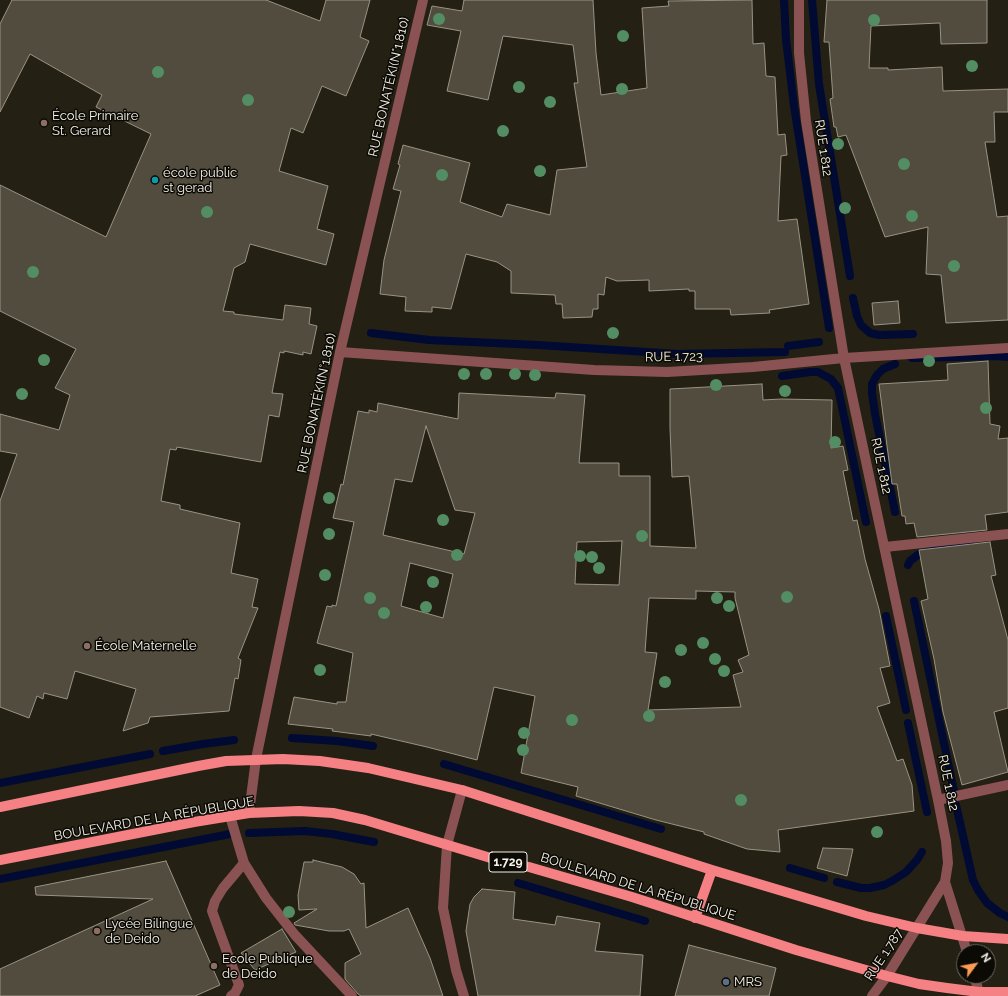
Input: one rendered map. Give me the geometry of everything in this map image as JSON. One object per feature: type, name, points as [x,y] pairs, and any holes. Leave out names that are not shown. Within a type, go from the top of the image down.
[{"type":"main road","points":[[0,807],[226,761],[283,758],[320,761],[368,768],[462,790],[712,870],[866,916],[917,928],[962,936],[1008,939]]},
{"type":"main road","name":"BOULEVARD DE LA RÉPUBLIQUE","points":[[0,860],[250,813],[333,813],[365,820],[494,859],[529,867],[632,897],[796,950],[887,976],[919,984],[980,994],[1008,992]]},
{"type":"main road","points":[[695,918],[712,870]]},
{"type":"street","name":"RUE BONATÉKI(N°1.810)","points":[[250,813],[256,759],[340,352],[423,0]]},
{"type":"street","name":"RUE 1.812","points":[[799,0],[799,53],[806,121],[844,358],[938,800],[948,856],[945,882],[917,928]]},
{"type":"street","name":"RUE 1.723","points":[[340,352],[594,370],[667,372],[753,367],[844,358],[1008,348]]},
{"type":"street","points":[[884,547],[1008,534]]},
{"type":"street","points":[[938,800],[1008,785]]},
{"type":"street","points":[[462,790],[447,845],[443,908],[456,970],[464,996]]},
{"type":"street","points":[[230,816],[244,863],[266,898],[295,935],[352,996]]},
{"type":"street","points":[[231,996],[235,993],[239,985],[212,911],[215,901],[223,888],[244,863]]},
{"type":"street","points":[[945,882],[964,944]]},
{"type":"street","name":"RUE 1.787","points":[[872,996],[887,976],[917,928]]},
{"type":"street","points":[[977,984],[980,994]]},
{"type":"building","points":[[12,0],[266,0],[320,21],[326,0],[370,0],[360,37],[369,41],[346,96],[322,86],[303,133],[291,128],[279,171],[328,186],[317,229],[334,234],[326,265],[250,244],[245,262],[234,268],[223,311],[234,312],[234,314],[283,320],[285,305],[311,308],[309,324],[317,326],[311,354],[303,352],[303,355],[284,351],[284,353],[280,352],[272,393],[283,394],[279,417],[269,415],[261,462],[177,447],[176,450],[170,449],[161,501],[180,505],[180,509],[240,523],[231,573],[258,579],[252,607],[258,608],[238,658],[241,660],[238,679],[235,678],[229,711],[150,717],[148,723],[123,731],[136,689],[75,671],[67,699],[44,693],[43,699],[37,696],[29,718],[0,707],[0,501],[17,454],[0,451],[0,414],[59,430],[70,395],[55,388],[76,349],[0,311],[0,185],[106,237],[151,134],[96,107],[102,95],[30,54],[0,112],[0,24]]},
{"type":"building","points":[[464,0],[593,0],[596,53],[601,95],[647,88],[642,8],[669,6],[668,1],[752,0],[753,44],[764,43],[766,76],[775,77],[778,135],[785,134],[787,155],[781,156],[778,221],[797,219],[809,304],[769,310],[770,313],[731,315],[730,309],[695,309],[695,291],[689,291],[689,289],[649,291],[649,280],[617,281],[606,277],[604,295],[598,294],[598,309],[593,309],[592,317],[563,318],[562,304],[556,304],[555,295],[511,293],[511,271],[497,262],[466,254],[451,309],[432,307],[432,312],[405,311],[406,297],[380,294],[384,260],[401,191],[393,189],[400,165],[398,164],[403,145],[470,163],[460,202],[502,217],[507,204],[550,215],[557,170],[587,167],[574,83],[578,83],[573,45],[503,36],[488,100],[447,91],[461,31],[427,25],[432,6],[462,11]]},
{"type":"building","points":[[827,0],[987,0],[987,43],[941,44],[940,23],[871,26],[869,68],[888,68],[888,70],[942,67],[943,91],[1008,89],[1008,112],[994,112],[995,142],[985,142],[997,217],[1008,216],[1008,320],[946,323],[941,275],[926,274],[928,227],[885,237],[846,135],[838,137],[836,127],[834,127],[830,99],[833,98],[829,42],[824,42]]},
{"type":"building","points":[[898,301],[900,323],[874,325],[872,303]]},
{"type":"building","points":[[988,361],[990,424],[1000,426],[998,439],[1008,438],[1008,512],[985,515],[987,530],[917,537],[914,523],[906,524],[905,516],[902,516],[897,484],[892,484],[879,384],[948,380],[947,364]]},
{"type":"building","points":[[762,384],[763,400],[832,400],[831,448],[843,446],[848,470],[843,471],[853,521],[857,520],[865,559],[879,609],[890,666],[880,668],[890,703],[877,707],[897,761],[903,759],[912,785],[914,811],[778,830],[780,852],[747,849],[704,834],[704,832],[656,820],[576,796],[578,787],[521,773],[535,696],[494,687],[477,760],[371,734],[371,736],[332,731],[333,729],[288,724],[294,697],[337,704],[337,702],[346,702],[353,653],[317,643],[327,606],[336,606],[354,522],[333,518],[341,484],[343,485],[358,411],[369,413],[369,410],[377,412],[378,403],[458,419],[459,393],[555,398],[556,393],[585,395],[579,463],[619,463],[619,476],[650,476],[650,546],[696,548],[689,476],[672,477],[670,389]],"holes":[[[426,426],[455,510],[475,513],[464,554],[383,535],[395,479],[412,482]],[[622,541],[619,585],[575,584],[577,542]],[[410,563],[453,574],[443,618],[401,606]],[[696,591],[735,592],[735,598],[749,655],[738,660],[743,672],[733,675],[741,707],[648,710],[657,653],[645,652],[649,598],[696,599]]]},
{"type":"building","points":[[990,542],[996,575],[991,576],[1008,640],[1008,708],[994,712],[1008,772],[962,785],[943,712],[934,659],[921,601],[928,599],[919,550]]},
{"type":"building","points":[[823,848],[853,849],[847,876],[817,868]]},
{"type":"building","points":[[313,860],[342,867],[354,874],[361,884],[364,883],[366,928],[408,908],[430,958],[443,996],[361,996],[358,994],[345,979],[345,963],[361,954],[349,929],[344,931],[329,931],[295,925],[294,923],[317,909],[299,910],[298,895],[304,862],[313,862]]},
{"type":"building","name":"Lycée Bilingue de Deido","points":[[166,861],[220,985],[195,996],[0,996],[0,969],[153,899],[36,895],[35,887]]},
{"type":"building","points":[[482,889],[515,892],[513,919],[555,925],[557,916],[600,923],[595,951],[643,955],[640,996],[478,996],[466,931],[470,904],[474,897]]},
{"type":"building","points":[[282,929],[296,952],[255,970],[241,953]]},
{"type":"building","name":"MRS","points":[[689,945],[776,968],[769,996],[675,996]]},
{"type":"waterway","points":[[784,0],[786,39],[794,106],[829,328]]},
{"type":"waterway","points":[[812,0],[819,84],[850,276]]},
{"type":"waterway","points":[[853,298],[857,316],[861,325],[870,333],[879,335],[913,334]]},
{"type":"waterway","points":[[371,333],[429,340],[678,354],[785,352]]},
{"type":"waterway","points":[[788,346],[819,342]]},
{"type":"waterway","points":[[912,358],[1008,357]]},
{"type":"waterway","points":[[895,364],[883,369],[877,375],[872,384],[872,393],[895,512]]},
{"type":"waterway","points":[[782,376],[818,372],[831,379],[838,388],[866,522]]},
{"type":"waterway","points":[[908,565],[910,561],[919,554],[971,542]]},
{"type":"waterway","points":[[914,601],[954,791]]},
{"type":"waterway","points":[[886,616],[906,710]]},
{"type":"waterway","points":[[908,723],[927,812]]},
{"type":"waterway","points":[[292,738],[337,741],[373,746]]},
{"type":"waterway","points":[[163,751],[234,740]]},
{"type":"waterway","points":[[0,783],[150,754]]},
{"type":"waterway","points":[[444,764],[661,829]]},
{"type":"waterway","points":[[956,805],[973,880],[987,903],[1008,917]]},
{"type":"waterway","points":[[249,833],[305,831],[332,834],[374,842]]},
{"type":"waterway","points":[[0,879],[230,834]]},
{"type":"waterway","points":[[837,882],[861,888],[884,885],[906,872],[922,852]]},
{"type":"waterway","points":[[790,868],[824,878]]},
{"type":"waterway","points":[[518,883],[645,921]]},
{"type":"place","name":"École Primaire St. Gerard","points":[[44,123]]},
{"type":"place","name":"école public st gerad","points":[[155,180]]},
{"type":"place","name":"École Maternelle","points":[[87,646]]},
{"type":"place","name":"Lycée Bilingue de Deido","points":[[97,931]]},
{"type":"place","name":"Ecole Publique de Deido","points":[[214,966]]},
{"type":"place","name":"MRS","points":[[726,982]]}]
